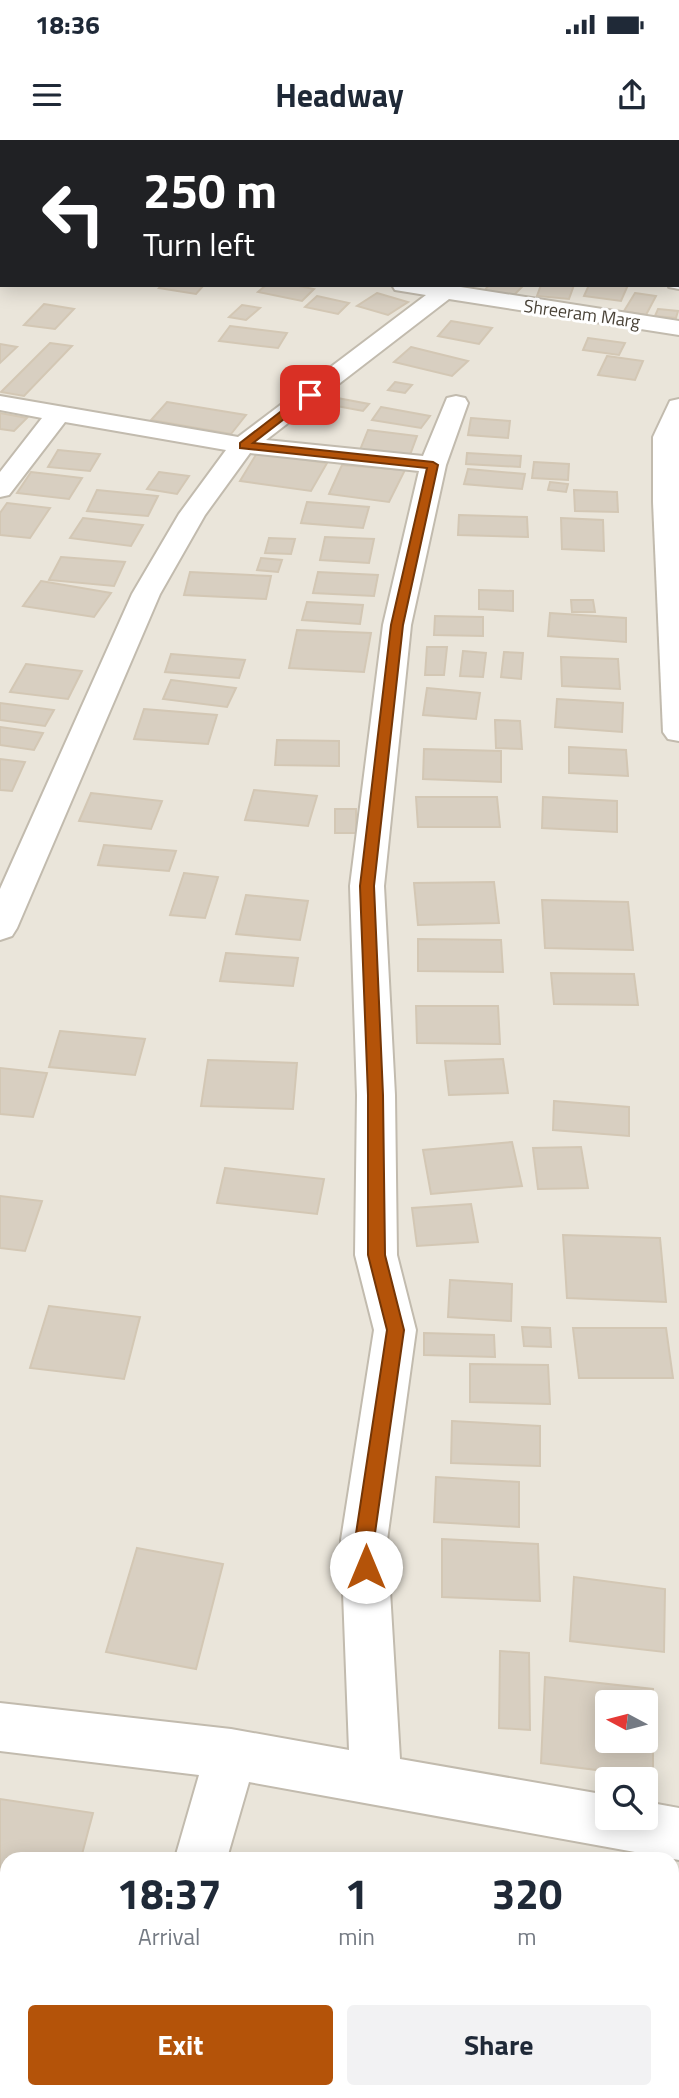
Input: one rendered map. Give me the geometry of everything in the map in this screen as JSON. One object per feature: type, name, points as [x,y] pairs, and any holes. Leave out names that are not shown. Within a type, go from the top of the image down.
[{"type":"street","name":"Shreeram Marg","points":[[413,287],[679,328]]},
{"type":"street","points":[[0,928],[146,594],[192,514],[243,445],[443,293]]},
{"type":"street","points":[[0,403],[243,445],[433,465]]},
{"type":"street","points":[[376,1779],[364,1540],[395,1330],[376,1255],[376,1095],[367,886],[397,625],[433,465],[456,403]]},
{"type":"street","points":[[679,406],[666,437],[666,502],[679,732]]},
{"type":"street","points":[[0,489],[59,413]]},
{"type":"street","points":[[0,1727],[231,1754],[679,1834]]},
{"type":"street","points":[[203,1852],[231,1754]]},
{"type":"shaded area","points":[[0,287],[679,287],[679,1852],[0,1852]]},
{"type":"building","points":[[160,287],[202,287],[196,294]]},
{"type":"building","points":[[264,287],[314,289],[302,301],[258,292]]},
{"type":"building","points":[[487,287],[522,287],[512,297],[484,291]]},
{"type":"building","points":[[540,287],[573,287],[569,299],[537,296]]},
{"type":"building","points":[[588,287],[627,287],[621,301],[584,296]]},
{"type":"building","points":[[377,293],[408,302],[388,315],[357,306]]},
{"type":"building","points":[[635,293],[656,296],[646,315],[624,311]]},
{"type":"building","points":[[317,296],[349,303],[338,314],[305,307]]},
{"type":"building","points":[[44,304],[74,309],[55,329],[24,325]]},
{"type":"building","points":[[242,305],[260,308],[246,320],[229,317]]},
{"type":"building","points":[[658,309],[678,311],[676,318],[655,316]]},
{"type":"building","points":[[451,321],[492,328],[479,344],[438,336]]},
{"type":"building","points":[[230,326],[287,333],[278,348],[219,341]]},
{"type":"building","points":[[588,338],[625,343],[619,355],[583,350]]},
{"type":"building","points":[[50,343],[72,346],[24,396],[1,392]]},
{"type":"building","points":[[0,344],[17,347],[0,363]]},
{"type":"building","points":[[411,347],[468,361],[452,376],[394,362]]},
{"type":"building","points":[[607,356],[643,361],[635,380],[598,375]]},
{"type":"building","points":[[395,382],[412,385],[405,393],[388,390]]},
{"type":"building","points":[[332,397],[369,404],[363,411],[326,404]]},
{"type":"building","points":[[167,402],[246,415],[231,434],[151,420]]},
{"type":"building","points":[[381,407],[430,416],[421,428],[372,420]]},
{"type":"building","points":[[0,413],[27,418],[14,431],[0,429]]},
{"type":"building","points":[[471,418],[510,421],[508,438],[468,435]]},
{"type":"building","points":[[368,430],[417,436],[410,455],[360,450]]},
{"type":"building","points":[[58,450],[100,454],[90,471],[48,467]]},
{"type":"building","points":[[257,453],[327,463],[311,491],[240,481]]},
{"type":"building","points":[[467,453],[521,456],[520,467],[466,464]]},
{"type":"building","points":[[534,462],[569,464],[568,480],[532,478]]},
{"type":"building","points":[[342,465],[405,470],[389,502],[329,494]]},
{"type":"building","points":[[468,469],[525,474],[522,489],[464,484]]},
{"type":"building","points":[[31,472],[82,478],[69,499],[17,493]]},
{"type":"building","points":[[159,472],[189,476],[177,494],[147,489]]},
{"type":"building","points":[[550,482],[568,484],[566,492],[548,490]]},
{"type":"building","points":[[97,490],[158,496],[148,516],[87,511]]},
{"type":"building","points":[[574,490],[617,492],[618,512],[575,511]]},
{"type":"building","points":[[307,502],[369,507],[363,528],[301,523]]},
{"type":"building","points":[[7,503],[50,508],[30,538],[0,535],[0,513]]},
{"type":"building","points":[[459,515],[527,517],[528,537],[458,535]]},
{"type":"building","points":[[83,518],[143,525],[131,546],[70,538]]},
{"type":"building","points":[[561,518],[603,520],[604,551],[562,549]]},
{"type":"building","points":[[325,537],[374,539],[369,563],[320,560]]},
{"type":"building","points":[[269,538],[295,539],[291,554],[265,553]]},
{"type":"building","points":[[61,557],[125,562],[114,586],[49,580]]},
{"type":"building","points":[[261,558],[282,560],[278,572],[257,570]]},
{"type":"building","points":[[190,572],[271,576],[266,599],[184,595]]},
{"type":"building","points":[[318,572],[378,575],[374,596],[313,593]]},
{"type":"building","points":[[41,581],[111,593],[94,617],[23,606]]},
{"type":"building","points":[[479,590],[513,591],[513,611],[479,609]]},
{"type":"building","points":[[571,600],[593,600],[595,612],[572,612]]},
{"type":"building","points":[[307,602],[363,605],[360,624],[302,620]]},
{"type":"building","points":[[550,613],[626,618],[626,642],[548,636]]},
{"type":"building","points":[[435,616],[483,617],[483,636],[434,635]]},
{"type":"building","points":[[297,630],[371,633],[364,672],[289,668]]},
{"type":"building","points":[[427,647],[447,647],[444,675],[425,675]]},
{"type":"building","points":[[463,651],[486,653],[483,677],[460,676]]},
{"type":"building","points":[[504,652],[523,653],[521,679],[501,677]]},
{"type":"building","points":[[171,654],[245,660],[239,678],[165,672]]},
{"type":"building","points":[[561,657],[618,659],[620,689],[562,686]]},
{"type":"building","points":[[26,664],[82,671],[68,699],[10,692]]},
{"type":"building","points":[[171,680],[236,688],[227,707],[163,699]]},
{"type":"building","points":[[427,688],[480,693],[476,719],[423,715]]},
{"type":"building","points":[[557,699],[623,703],[622,732],[555,727]]},
{"type":"building","points":[[0,703],[54,710],[45,726],[0,720]]},
{"type":"building","points":[[144,709],[217,715],[208,744],[134,739]]},
{"type":"building","points":[[495,720],[520,721],[522,749],[496,748]]},
{"type":"building","points":[[0,727],[43,733],[34,750],[0,745]]},
{"type":"building","points":[[277,740],[339,741],[339,766],[275,765]]},
{"type":"building","points":[[569,747],[626,750],[628,776],[569,773]]},
{"type":"building","points":[[424,749],[501,751],[501,782],[423,779]]},
{"type":"building","points":[[0,759],[25,762],[12,791],[0,790]]},
{"type":"building","points":[[254,790],[317,796],[308,826],[245,820]]},
{"type":"building","points":[[91,793],[162,801],[151,829],[79,821]]},
{"type":"building","points":[[416,797],[497,797],[500,827],[418,827]]},
{"type":"building","points":[[543,797],[617,801],[617,832],[542,828]]},
{"type":"building","points":[[335,809],[356,809],[356,833],[335,833]]},
{"type":"building","points":[[104,845],[176,851],[169,871],[98,865]]},
{"type":"building","points":[[184,873],[218,877],[205,918],[170,915]]},
{"type":"building","points":[[494,882],[499,923],[418,925],[414,883]]},
{"type":"building","points":[[246,895],[308,901],[300,940],[236,934]]},
{"type":"building","points":[[542,900],[628,902],[633,950],[545,948]]},
{"type":"building","points":[[418,939],[501,940],[503,972],[418,971]]},
{"type":"building","points":[[226,953],[298,958],[293,986],[220,981]]},
{"type":"building","points":[[551,973],[634,974],[638,1005],[554,1004]]},
{"type":"building","points":[[416,1006],[498,1006],[500,1044],[417,1043]]},
{"type":"building","points":[[60,1031],[145,1039],[135,1075],[49,1067]]},
{"type":"building","points":[[503,1059],[508,1093],[449,1095],[445,1061]]},
{"type":"building","points":[[208,1060],[297,1063],[293,1109],[201,1106]]},
{"type":"building","points":[[0,1068],[47,1073],[33,1117],[0,1114]]},
{"type":"building","points":[[554,1101],[629,1107],[629,1136],[553,1130]]},
{"type":"building","points":[[512,1142],[522,1186],[431,1194],[423,1150]]},
{"type":"building","points":[[581,1147],[588,1188],[538,1189],[533,1148]]},
{"type":"building","points":[[225,1168],[324,1179],[317,1214],[217,1203]]},
{"type":"building","points":[[0,1196],[42,1201],[25,1251],[0,1248]]},
{"type":"building","points":[[471,1204],[478,1242],[417,1246],[412,1208]]},
{"type":"building","points":[[563,1235],[660,1238],[666,1302],[567,1298]]},
{"type":"building","points":[[450,1280],[512,1284],[511,1321],[448,1317]]},
{"type":"building","points":[[49,1306],[140,1317],[124,1379],[30,1368]]},
{"type":"building","points":[[522,1327],[550,1328],[551,1347],[524,1346]]},
{"type":"building","points":[[573,1328],[666,1328],[673,1378],[579,1378]]},
{"type":"building","points":[[424,1333],[494,1335],[495,1357],[424,1355]]},
{"type":"building","points":[[470,1364],[548,1365],[550,1404],[470,1402]]},
{"type":"building","points":[[452,1421],[540,1426],[540,1466],[451,1463]]},
{"type":"building","points":[[436,1477],[519,1482],[519,1527],[434,1522]]},
{"type":"building","points":[[442,1539],[538,1544],[540,1601],[442,1597]]},
{"type":"building","points":[[137,1548],[223,1564],[196,1669],[106,1652]]},
{"type":"building","points":[[574,1577],[665,1589],[664,1652],[570,1641]]},
{"type":"building","points":[[500,1651],[529,1653],[530,1730],[499,1728]]},
{"type":"building","points":[[545,1677],[653,1689],[595,1690],[595,1754],[653,1754],[653,1767],[595,1767],[595,1770],[541,1763]]},
{"type":"building","points":[[0,1799],[93,1813],[83,1852],[0,1852]]},
{"type":"route","points":[[310,395],[243,445],[433,465],[397,625],[367,886],[376,1095],[376,1255],[395,1330],[364,1540],[366,1567]]}]
